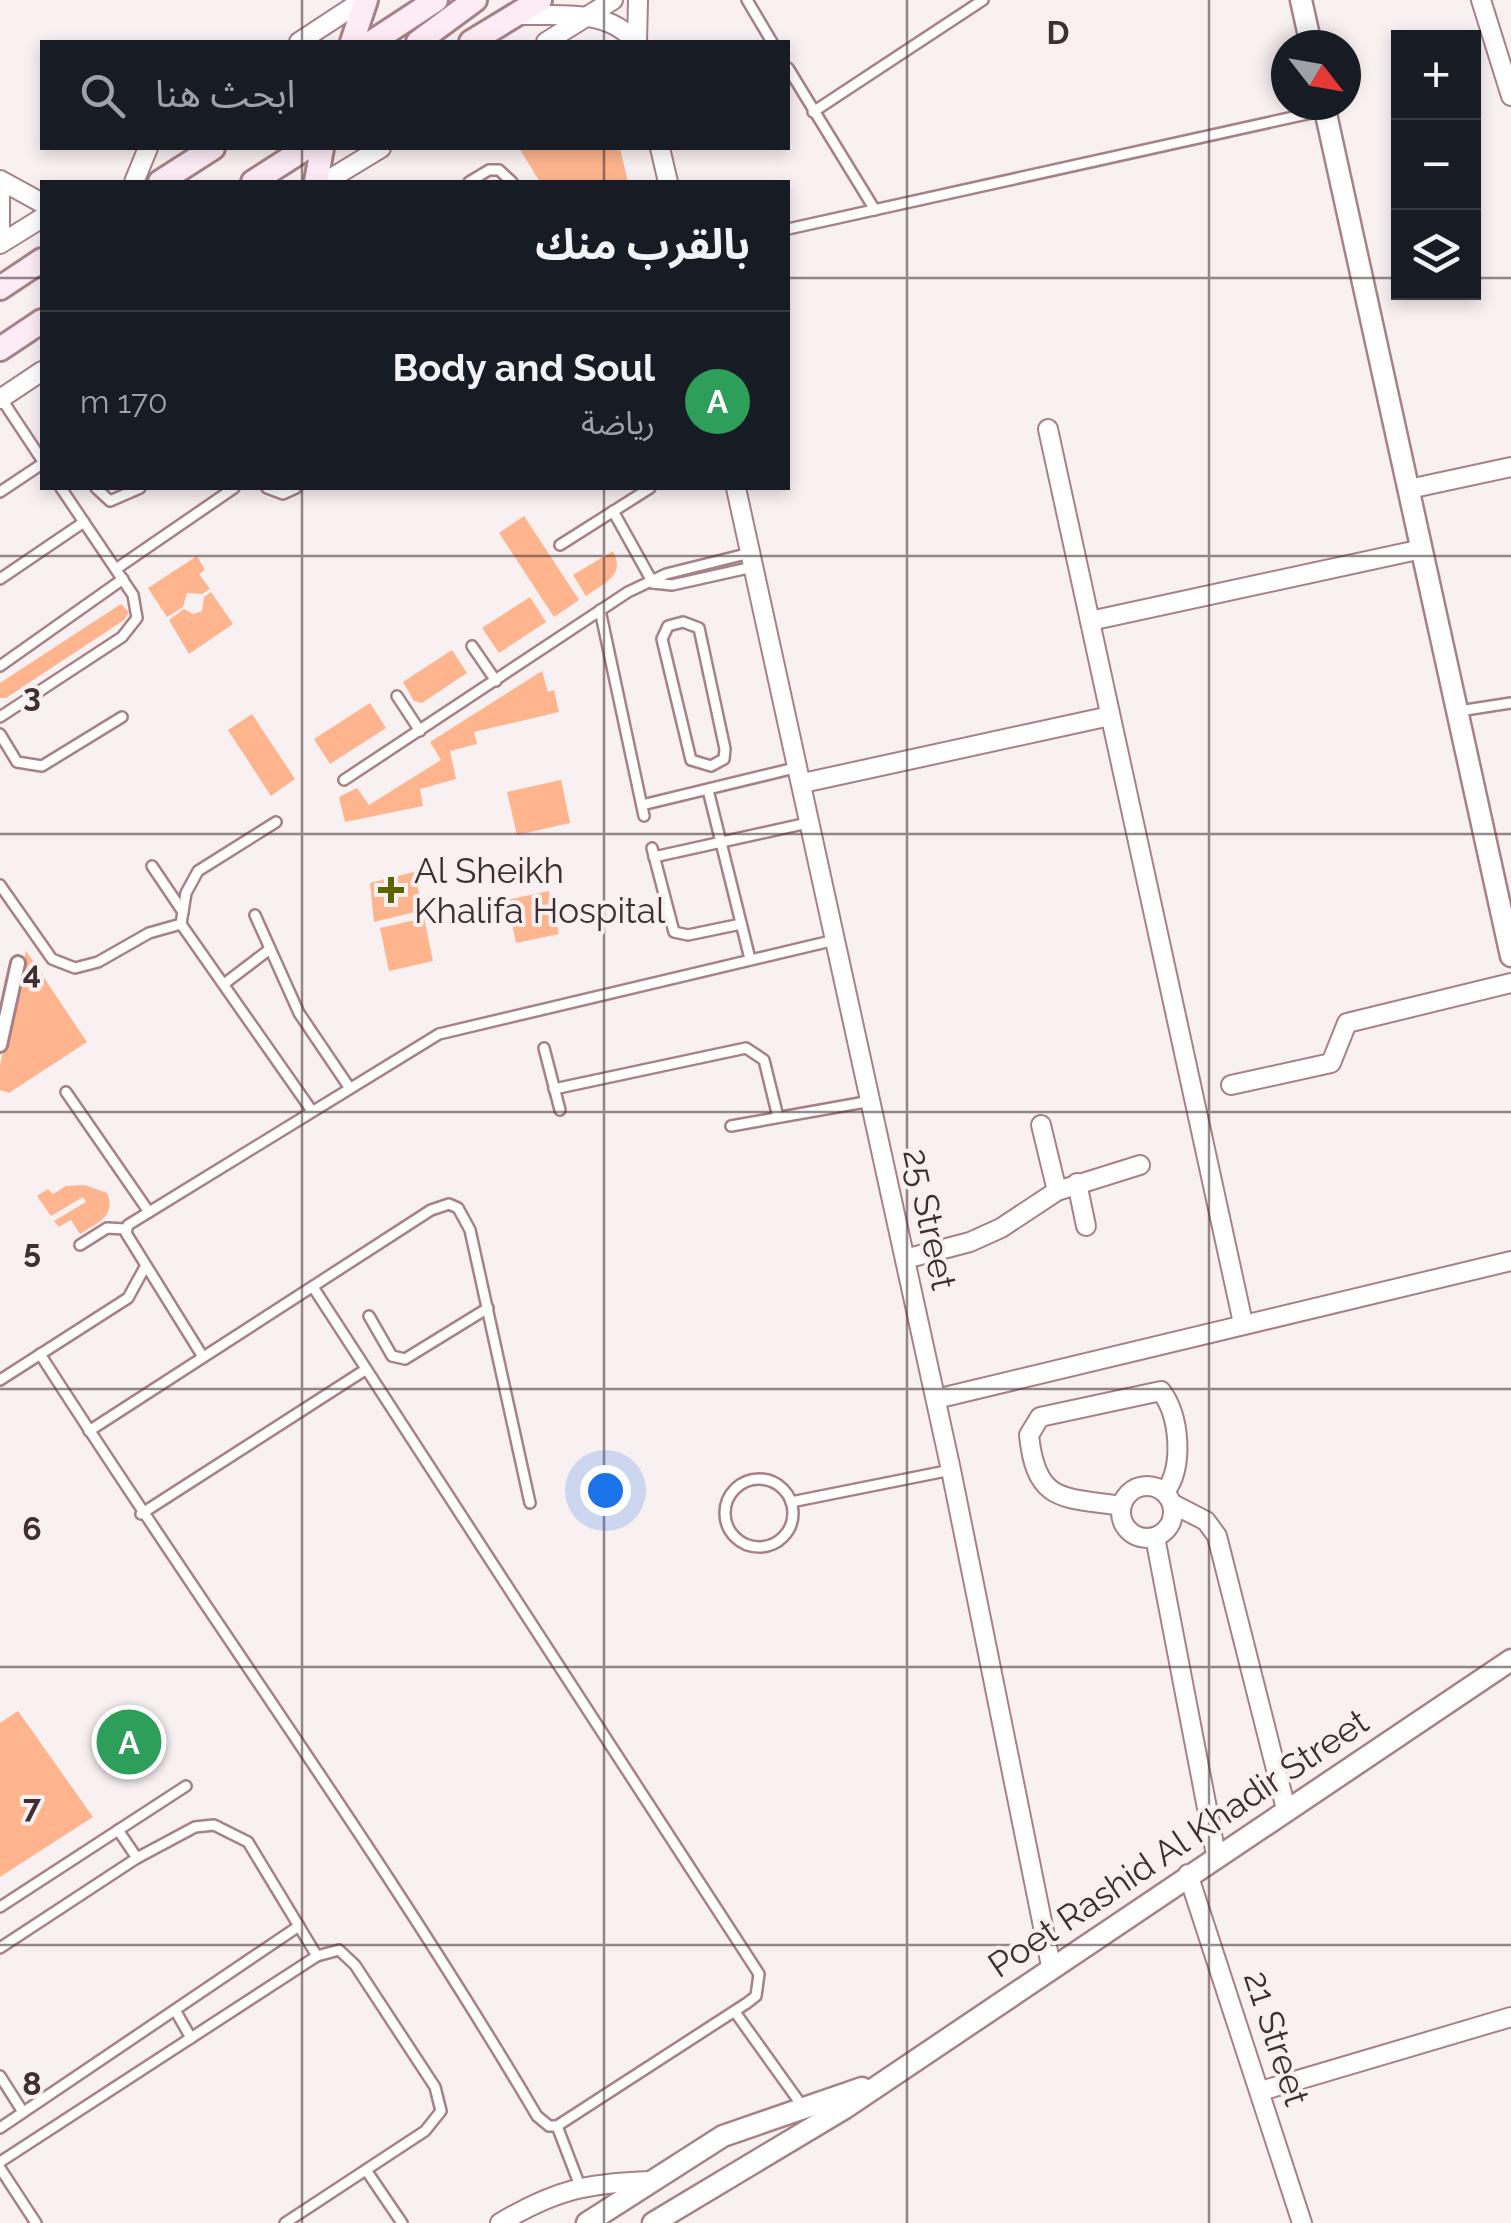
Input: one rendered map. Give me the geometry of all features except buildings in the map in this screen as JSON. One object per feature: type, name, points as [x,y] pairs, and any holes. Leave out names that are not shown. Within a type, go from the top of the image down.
[{"type":"main road","points":[[353,40],[365,0]]},
{"type":"main road","points":[[375,40],[436,0]]},
{"type":"main road","points":[[421,40],[476,0]]},
{"type":"main road","points":[[474,40],[540,0]]},
{"type":"main road","points":[[163,180],[210,150]]},
{"type":"main road","points":[[256,180],[303,150]]},
{"type":"main road","points":[[316,180],[322,150]]},
{"type":"main road","points":[[0,288],[40,261]]},
{"type":"main road","points":[[0,349],[40,322]]},
{"type":"street","points":[[302,40],[365,0]]},
{"type":"street","points":[[549,40],[614,0]]},
{"type":"street","points":[[636,40],[638,0]]},
{"type":"street","points":[[1301,0],[1308,30]]},
{"type":"street","points":[[1481,0],[1511,96]]},
{"type":"street","points":[[519,14],[587,16],[613,24],[633,40]]},
{"type":"street","points":[[1327,120],[1511,956]]},
{"type":"street","points":[[135,180],[147,150]]},
{"type":"street","points":[[329,180],[377,150]]},
{"type":"street","points":[[660,150],[668,180]]},
{"type":"street","points":[[0,180],[40,202]]},
{"type":"street","points":[[0,191],[0,230]]},
{"type":"street","points":[[0,244],[40,219]]},
{"type":"street","points":[[1,399],[40,371]]},
{"type":"street","points":[[1048,429],[1243,1323]]},
{"type":"street","points":[[1409,489],[1511,468]]},
{"type":"street","name":"25 Street","points":[[736,490],[936,1399],[1051,1966]]},
{"type":"street","points":[[1090,622],[1422,549]]},
{"type":"street","points":[[801,775],[1110,716]]},
{"type":"street","points":[[0,1045],[18,963]]},
{"type":"street","points":[[1231,1084],[1331,1063],[1347,1023],[1511,983]]},
{"type":"street","points":[[1041,1125],[1056,1190]]},
{"type":"street","points":[[905,1259],[970,1242],[1001,1228],[1056,1190],[1140,1165]]},
{"type":"street","points":[[1078,1183],[1086,1226]]},
{"type":"street","points":[[936,1399],[1511,1261]]},
{"type":"street","points":[[1121,1506],[1064,1498],[1046,1490],[1037,1473],[1029,1435],[1040,1417],[1161,1392],[1178,1457],[1169,1498],[1174,1517],[1167,1530],[1156,1537],[1142,1538],[1129,1532],[1122,1520],[1121,1506],[1127,1494],[1139,1486],[1152,1486],[1169,1498],[1206,1521],[1217,1536],[1286,1810]]},
{"type":"street","points":[[1156,1537],[1216,1855]]},
{"type":"street","name":"Poet Rashid Al Khadir Street","points":[[653,2223],[812,2129],[1511,1660]]},
{"type":"street","name":"21 Street","points":[[1188,1874],[1302,2223]]},
{"type":"street","points":[[1261,2091],[1511,2019]]},
{"type":"street","name":"Poet Rashid Al Khadir Street","points":[[587,2223],[724,2136],[882,2081]]},
{"type":"street","points":[[500,2223],[554,2193],[658,2176],[689,2178],[686,2202]]},
{"type":"lane","points":[[748,0],[771,40]]},
{"type":"lane","points":[[813,112],[983,0]]},
{"type":"lane","points":[[790,72],[875,210]]},
{"type":"lane","points":[[790,229],[1271,120]]},
{"type":"lane","points":[[474,180],[498,170],[510,180]]},
{"type":"lane","points":[[1,399],[40,459]]},
{"type":"lane","points":[[0,492],[40,463]]},
{"type":"lane","points":[[0,717],[132,629],[137,606],[62,490]]},
{"type":"lane","points":[[98,490],[110,501],[135,490]]},
{"type":"lane","points":[[116,569],[231,490]]},
{"type":"lane","points":[[560,545],[647,490]]},
{"type":"lane","points":[[613,511],[653,583]]},
{"type":"lane","points":[[0,579],[84,522]]},
{"type":"lane","points":[[344,780],[600,610],[653,583],[672,585],[752,560]]},
{"type":"lane","points":[[0,666],[122,579]]},
{"type":"lane","points":[[600,610],[643,811],[712,789],[801,775]]},
{"type":"lane","points":[[683,622],[699,628],[725,749],[724,759],[711,766],[692,760],[662,638],[668,626],[683,622]]},
{"type":"lane","points":[[472,646],[496,681]]},
{"type":"lane","points":[[397,696],[420,732]]},
{"type":"lane","points":[[1457,712],[1511,703]]},
{"type":"lane","points":[[0,734],[18,762],[42,766],[122,717]]},
{"type":"lane","points":[[711,766],[721,842],[750,959]]},
{"type":"lane","points":[[183,919],[186,892],[198,871],[276,822]]},
{"type":"lane","points":[[742,924],[688,935],[674,932],[653,853],[812,822]]},
{"type":"lane","points":[[152,866],[224,984],[312,1111]]},
{"type":"lane","points":[[0,885],[4,898],[52,959],[75,968],[87,967],[141,936],[183,919]]},
{"type":"lane","points":[[255,915],[299,1013],[349,1087]]},
{"type":"lane","points":[[80,1245],[106,1228],[126,1229],[438,1034],[836,940]]},
{"type":"lane","points":[[224,984],[270,949]]},
{"type":"lane","points":[[544,1048],[560,1110]]},
{"type":"lane","points":[[554,1089],[746,1048],[764,1060],[778,1116]]},
{"type":"lane","points":[[66,1092],[149,1212]]},
{"type":"lane","points":[[731,1126],[871,1101]]},
{"type":"lane","points":[[89,1430],[440,1205],[449,1204],[464,1216],[474,1250],[530,1503]]},
{"type":"lane","points":[[126,1229],[145,1267],[204,1357]]},
{"type":"lane","points":[[0,1380],[128,1298],[145,1267]]},
{"type":"lane","points":[[40,1354],[141,1514],[360,1833],[537,2116],[549,2126],[558,2126],[756,1996],[760,1985],[754,1964],[313,1287]]},
{"type":"lane","points":[[369,1316],[392,1356],[405,1359],[488,1308]]},
{"type":"lane","points":[[141,1514],[365,1370]]},
{"type":"lane","points":[[791,1502],[951,1470]]},
{"type":"lane","points":[[750,1480],[780,1485],[791,1502],[792,1522],[772,1544],[742,1543],[725,1519],[728,1498],[750,1480]]},
{"type":"lane","points":[[0,1908],[186,1786]]},
{"type":"lane","points":[[0,1948],[136,1858],[195,1827],[232,1830],[257,1854],[317,1956]]},
{"type":"lane","points":[[118,1830],[136,1858]]},
{"type":"lane","points":[[0,2128],[300,1926]]},
{"type":"lane","points":[[36,2223],[0,2165],[327,1950],[349,1956],[441,2098],[435,2123],[285,2223]]},
{"type":"lane","points":[[174,2010],[191,2038]]},
{"type":"lane","points":[[735,2012],[803,2107]]},
{"type":"lane","points":[[0,2076],[23,2112]]},
{"type":"lane","points":[[558,2126],[580,2186]]},
{"type":"lane","points":[[366,2170],[402,2223]]},
{"type":"shaded area","points":[[520,150],[620,150],[628,180],[539,180]]},
{"type":"shaded area","points":[[524,516],[579,600],[554,617],[499,533]]},
{"type":"shaded area","points":[[613,551],[615,573],[586,596],[573,575]]},
{"type":"shaded area","points":[[197,556],[205,570],[199,574],[210,589],[202,594],[187,593],[183,607],[167,617],[148,588]]},
{"type":"shaded area","points":[[211,592],[233,624],[189,654],[169,620],[184,609],[193,614],[202,611],[204,597]]},
{"type":"shaded area","points":[[530,597],[546,622],[499,653],[482,628]]},
{"type":"shaded area","points":[[121,604],[129,612],[124,620],[6,698],[0,698],[0,683]]},
{"type":"shaded area","points":[[452,650],[467,673],[422,703],[414,701],[403,682]]},
{"type":"shaded area","points":[[542,671],[548,692],[554,690],[559,712],[474,732],[477,744],[450,751],[456,779],[420,789],[423,806],[345,822],[339,797],[357,788],[369,805],[441,760],[430,742]]},
{"type":"shaded area","points":[[370,703],[386,728],[330,764],[314,739]]},
{"type":"shaded area","points":[[252,714],[295,779],[271,796],[228,730]]},
{"type":"shaded area","points":[[561,780],[570,823],[517,835],[507,792]]},
{"type":"shaded area","points":[[414,872],[423,910],[374,922],[370,883]]},
{"type":"shaded area","points":[[549,891],[559,934],[516,943],[507,900]]},
{"type":"shaded area","points":[[424,918],[433,961],[389,971],[380,928]]},
{"type":"shaded area","points":[[26,951],[87,1042],[9,1093],[0,1090],[0,1065]]},
{"type":"shaded area","points":[[85,1185],[107,1193],[107,1213],[80,1234],[71,1220],[59,1227],[54,1221],[86,1202],[83,1197],[51,1216],[37,1196],[48,1189],[53,1194],[66,1186]]},
{"type":"shaded area","points":[[18,1711],[93,1817],[0,1877],[0,1723]]},
{"type":"place","name":"Al Sheikh Khalifa Hospital","points":[[391,890]]},
{"type":"place","name":"Body and Soul","points":[[129,1742]]}]
